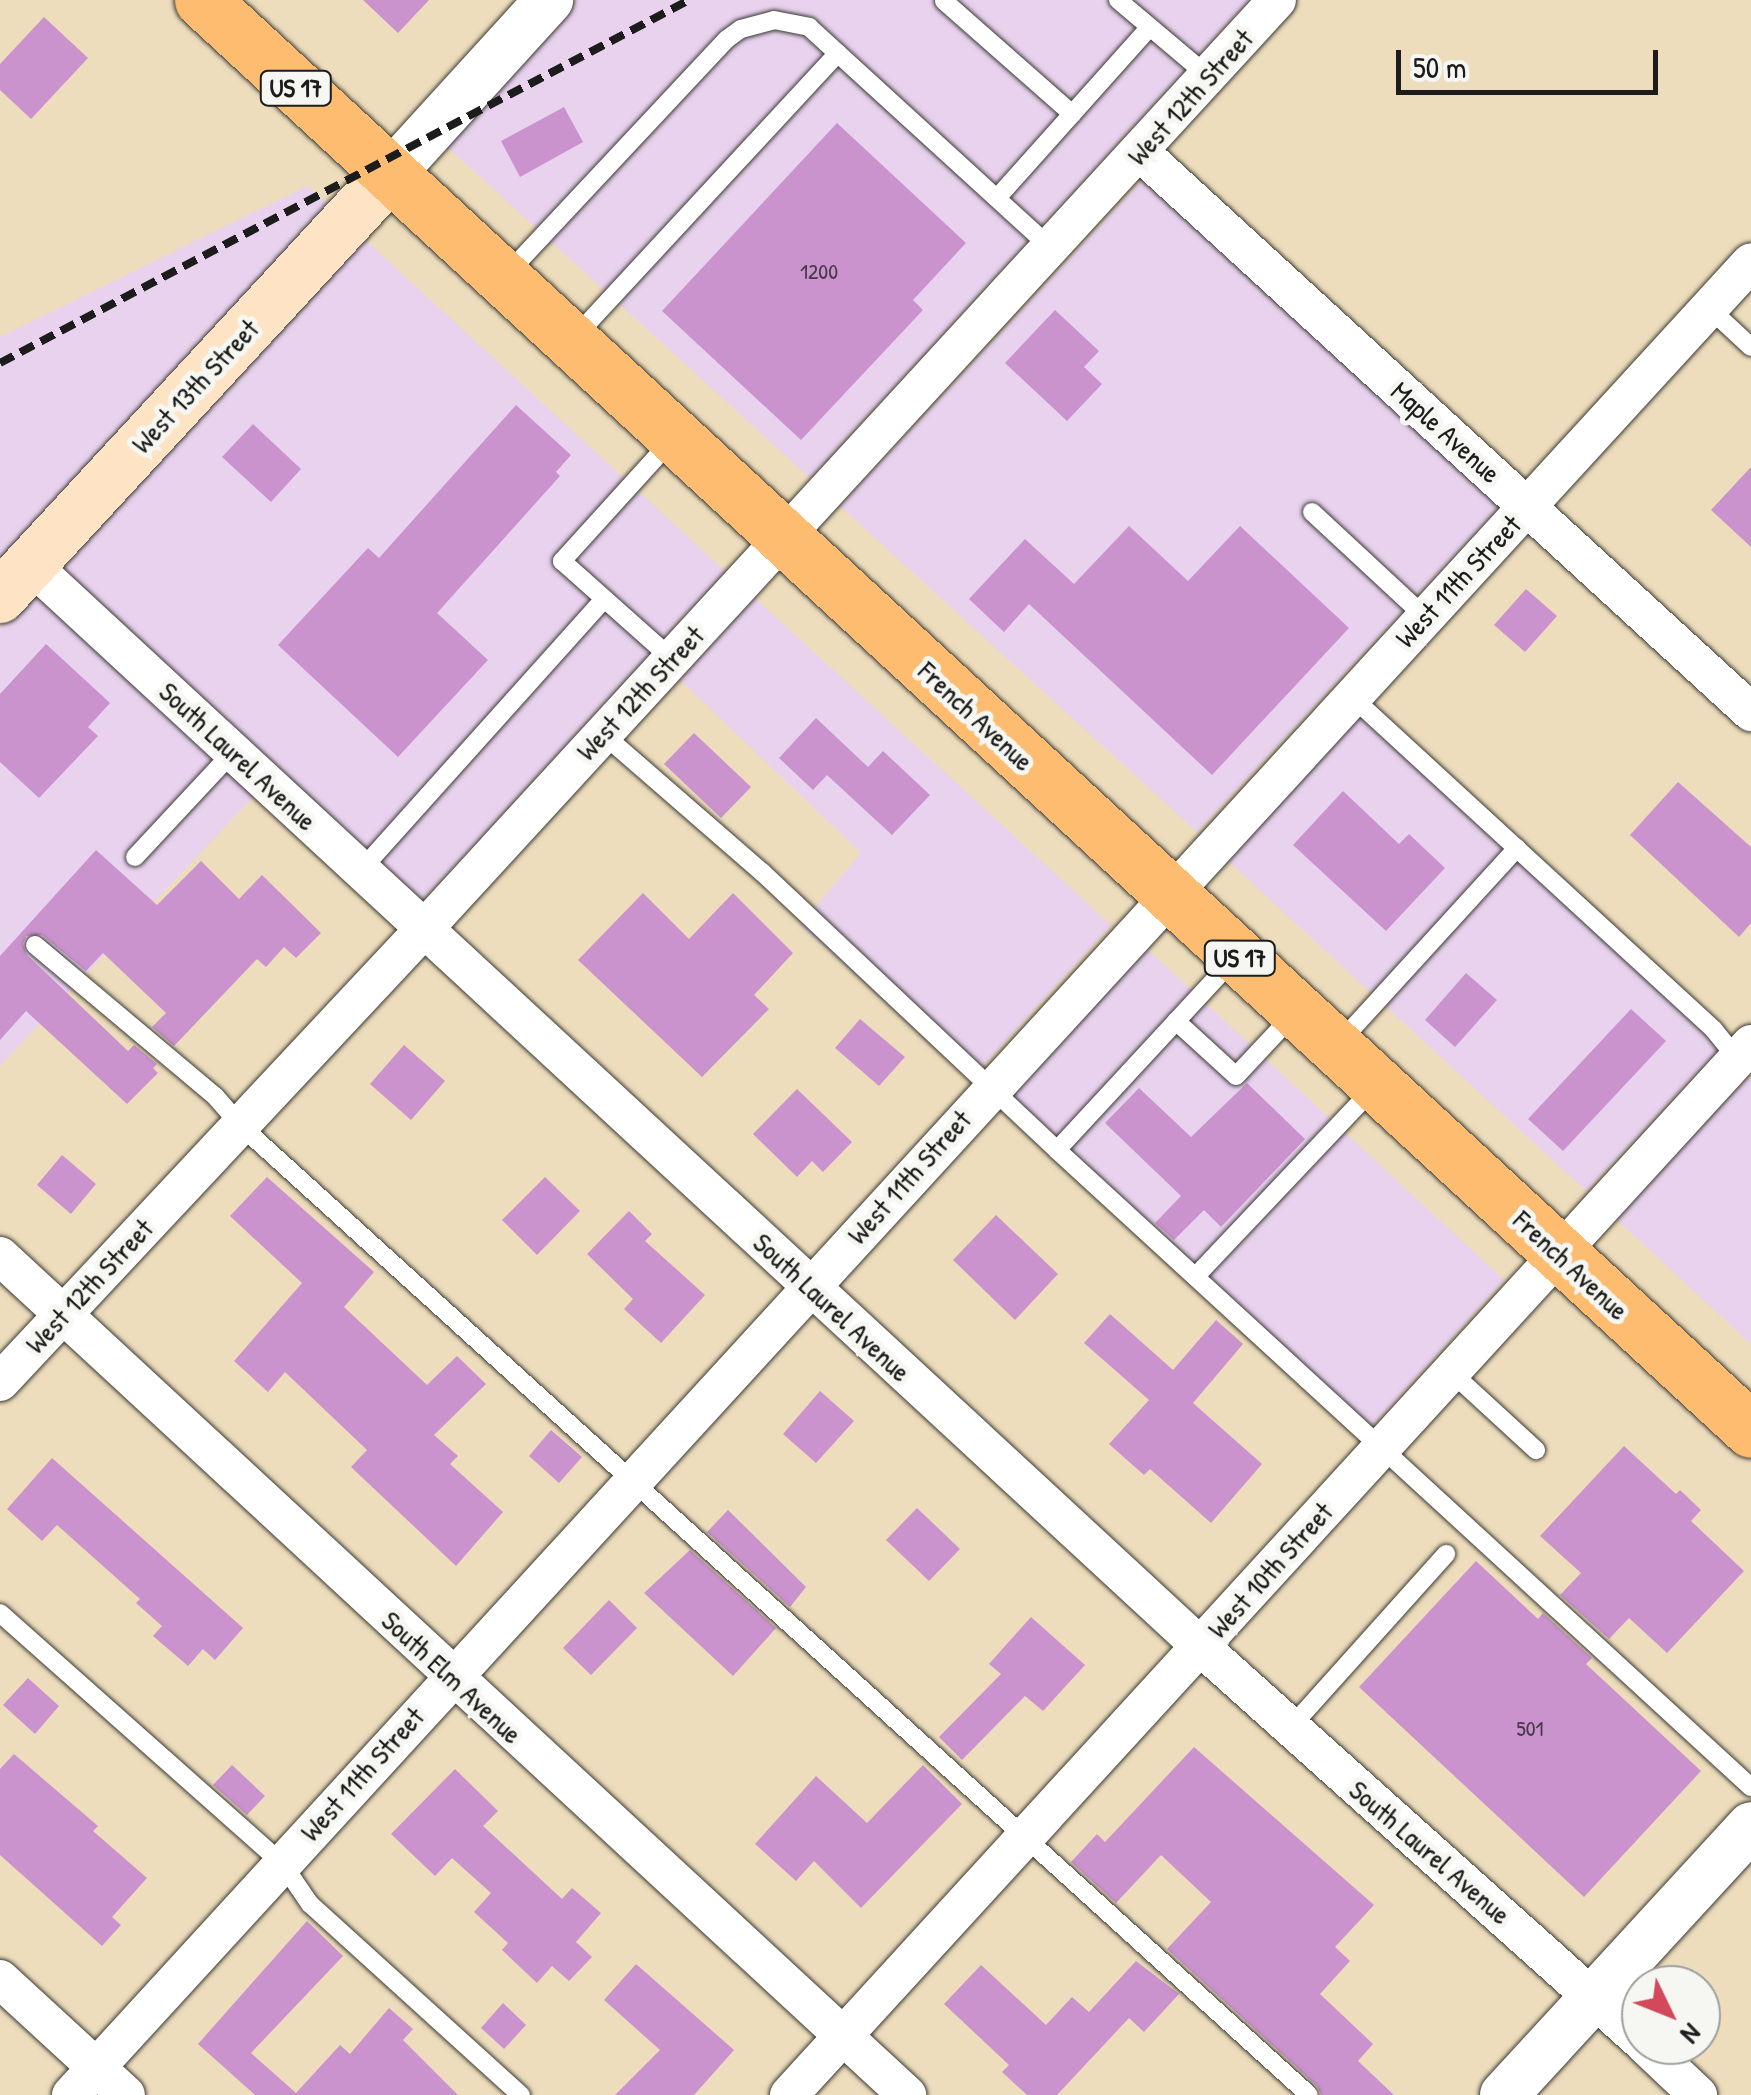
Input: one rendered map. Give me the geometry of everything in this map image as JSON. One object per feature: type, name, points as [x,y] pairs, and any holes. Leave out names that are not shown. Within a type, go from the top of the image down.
[{"type":"main road","name":"French Avenue","points":[[207,2],[389,176],[1751,1430]]},
{"type":"main road","name":"West 13th Street","points":[[15,581],[389,176]]},
{"type":"street","name":"West 12th Street","points":[[0,1382],[424,928],[1277,0]]},
{"type":"street","points":[[389,176],[532,7]]},
{"type":"street","name":"Maple Avenue","points":[[1140,152],[1751,712]]},
{"type":"street","name":"West 11th Street","points":[[84,2082],[1169,892],[1751,262]]},
{"type":"street","name":"South Laurel Avenue","points":[[15,581],[233,752],[1201,1647],[1621,2022]]},
{"type":"street","name":"West 10th Street","points":[[789,2095],[1558,1252],[1746,1058]]},
{"type":"street","name":"South Elm Avenue","points":[[0,1256],[450,1677],[907,2095]]},
{"type":"street","points":[[1504,2095],[1751,1826]]},
{"type":"street","points":[[0,1979],[84,2082],[126,2095]]},
{"type":"street","name":"South Laurel Avenue","points":[[1666,2065],[1698,2095]]},
{"type":"lane","points":[[1118,0],[1208,77]]},
{"type":"lane","points":[[944,1],[1072,114]]},
{"type":"lane","points":[[502,280],[741,29],[774,20],[800,23],[838,53],[1051,249]]},
{"type":"lane","points":[[997,198],[1150,27]]},
{"type":"lane","points":[[570,342],[838,53]]},
{"type":"lane","points":[[1709,308],[1751,347]]},
{"type":"lane","points":[[672,659],[562,561],[674,438]]},
{"type":"lane","points":[[1312,512],[1425,617]]},
{"type":"lane","points":[[361,870],[604,599]]},
{"type":"lane","points":[[1351,696],[1746,1058]]},
{"type":"lane","points":[[602,734],[762,872],[1057,1150],[1751,1787]]},
{"type":"lane","points":[[135,857],[233,752]]},
{"type":"lane","points":[[1176,1022],[1236,1076],[1316,1029],[1517,848]]},
{"type":"lane","points":[[35,944],[214,1096],[240,1124],[1309,2095]]},
{"type":"lane","points":[[1057,1150],[1237,956]]},
{"type":"lane","points":[[1196,1276],[1377,1085]]},
{"type":"lane","points":[[1450,1372],[1536,1450]]},
{"type":"lane","points":[[1290,1728],[1446,1554]]},
{"type":"lane","points":[[0,1613],[282,1863],[310,1904],[521,2095]]},
{"type":"shaded area","points":[[577,0],[1249,0],[810,478],[445,145]]},
{"type":"shaded area","points":[[1143,179],[1500,506],[1197,832],[840,506]]},
{"type":"shaded area","points":[[307,186],[332,208],[0,567],[0,337]]},
{"type":"shaded area","points":[[361,236],[725,571],[422,901],[58,565]]},
{"type":"shaded area","points":[[33,592],[254,796],[0,1066],[0,628]]},
{"type":"shaded area","points":[[755,598],[1111,925],[971,1079],[800,925],[861,853],[680,680]]},
{"type":"shaded area","points":[[1372,704],[1719,1049],[1586,1191],[1227,860]]},
{"type":"shaded area","points":[[1146,948],[1504,1280],[1366,1433],[1002,1106]]},
{"type":"shaded area","points":[[1748,1077],[1751,1080],[1751,1344],[1616,1219]]},
{"type":"building","points":[[363,0],[429,0],[398,33]]},
{"type":"building","points":[[44,17],[88,58],[31,119],[0,90],[0,64]]},
{"type":"building","points":[[564,107],[583,142],[520,177],[501,141]]},
{"type":"building","points":[[837,123],[966,243],[913,300],[923,310],[801,440],[662,311]]},
{"type":"building","points":[[1055,310],[1099,351],[1084,367],[1102,384],[1067,421],[1005,363]]},
{"type":"building","points":[[516,405],[571,455],[556,472],[560,476],[437,613],[488,660],[398,757],[278,645],[368,548],[379,558]]},
{"type":"building","points":[[253,424],[301,469],[271,502],[222,457]]},
{"type":"building","points":[[1751,467],[1751,547],[1711,510]]},
{"type":"building","points":[[1129,526],[1188,581],[1240,526],[1349,628],[1212,775],[1029,604],[1004,632],[969,599],[1025,539],[1074,584]]},
{"type":"building","points":[[1526,589],[1557,616],[1525,652],[1494,625]]},
{"type":"building","points":[[46,644],[110,703],[88,727],[98,736],[39,798],[0,762],[0,694]]},
{"type":"building","points":[[816,718],[868,767],[883,751],[930,795],[892,835],[827,775],[813,790],[779,758]]},
{"type":"building","points":[[694,733],[751,787],[721,818],[664,764]]},
{"type":"building","points":[[1678,782],[1751,847],[1751,923],[1739,937],[1630,835]]},
{"type":"building","points":[[1343,791],[1399,844],[1409,834],[1445,868],[1386,931],[1293,845]]},
{"type":"building","points":[[96,850],[157,905],[201,861],[239,899],[262,875],[321,933],[296,958],[284,947],[266,967],[257,959],[174,1046],[152,1027],[166,1013],[103,953],[86,971],[42,935],[26,936],[23,944],[27,955],[128,1051],[134,1045],[157,1064],[153,1068],[158,1073],[127,1104],[26,1011],[0,1040],[0,956]]},
{"type":"building","points":[[643,893],[689,939],[733,893],[793,953],[754,995],[769,1009],[702,1077],[578,960]]},
{"type":"building","points":[[1466,973],[1497,1000],[1455,1047],[1425,1020]]},
{"type":"building","points":[[1631,1009],[1666,1041],[1563,1151],[1528,1119]]},
{"type":"building","points":[[860,1019],[905,1057],[879,1086],[835,1048]]},
{"type":"building","points":[[404,1045],[445,1081],[411,1120],[370,1084]]},
{"type":"building","points":[[1247,1083],[1305,1139],[1221,1227],[1204,1210],[1174,1240],[1155,1223],[1181,1196],[1105,1123],[1139,1088],[1191,1137]]},
{"type":"building","points":[[797,1089],[852,1142],[823,1172],[812,1161],[797,1177],[753,1134]]},
{"type":"building","points":[[62,1155],[96,1184],[71,1214],[37,1185]]},
{"type":"building","points":[[267,1177],[374,1272],[344,1307],[427,1385],[457,1356],[486,1384],[434,1435],[458,1456],[450,1464],[503,1512],[456,1566],[351,1467],[367,1450],[285,1372],[268,1392],[234,1361],[302,1283],[230,1216]]},
{"type":"building","points":[[545,1177],[580,1211],[537,1255],[502,1220]]},
{"type":"building","points":[[629,1211],[652,1234],[645,1241],[705,1295],[661,1343],[624,1309],[633,1299],[587,1254]]},
{"type":"building","points":[[996,1215],[1058,1274],[1015,1320],[953,1260]]},
{"type":"building","points":[[1110,1314],[1173,1370],[1216,1320],[1243,1344],[1193,1403],[1262,1464],[1211,1523],[1150,1469],[1144,1475],[1109,1444],[1149,1400],[1084,1343]]},
{"type":"building","points":[[820,1391],[854,1421],[816,1463],[783,1434]]},
{"type":"building","points":[[551,1430],[582,1457],[559,1483],[529,1456]]},
{"type":"building","points":[[1624,1446],[1676,1494],[1680,1490],[1701,1510],[1691,1521],[1744,1571],[1667,1653],[1629,1618],[1609,1639],[1560,1595],[1581,1573],[1540,1536]]},
{"type":"building","points":[[52,1458],[243,1628],[215,1660],[203,1649],[188,1666],[153,1636],[162,1626],[136,1603],[140,1599],[57,1525],[42,1541],[7,1509]]},
{"type":"building","points":[[917,1508],[960,1549],[929,1581],[886,1540]]},
{"type":"building","points":[[728,1510],[806,1587],[790,1607],[707,1532]]},
{"type":"building","points":[[690,1550],[776,1628],[733,1676],[644,1593]]},
{"type":"building","points":[[1476,1561],[1538,1619],[1543,1613],[1592,1658],[1586,1664],[1701,1771],[1584,1897],[1359,1687]]},
{"type":"building","points":[[609,1600],[637,1628],[591,1675],[563,1648]]},
{"type":"building","points":[[1031,1617],[1085,1665],[1043,1711],[1025,1696],[962,1760],[939,1737],[1001,1674],[989,1664]]},
{"type":"building","points":[[28,1678],[59,1706],[35,1734],[3,1705]]},
{"type":"building","points":[[1194,1747],[1374,1905],[1335,1947],[1350,1961],[1320,1994],[1373,2044],[1358,2061],[1394,2095],[1321,2095],[1317,2086],[1167,1949],[1211,1902],[1161,1855],[1116,1903],[1071,1862],[1097,1834],[1105,1842]]},
{"type":"building","points":[[14,1754],[98,1826],[93,1831],[147,1878],[112,1917],[121,1925],[102,1946],[0,1855],[0,1769]]},
{"type":"building","points":[[232,1765],[265,1796],[247,1815],[213,1785]]},
{"type":"building","points":[[923,1765],[962,1804],[861,1908],[814,1861],[796,1881],[755,1844],[816,1776],[867,1823]]},
{"type":"building","points":[[455,1769],[498,1811],[483,1826],[562,1899],[572,1888],[601,1913],[576,1942],[592,1957],[569,1981],[552,1966],[537,1983],[502,1950],[508,1943],[474,1912],[491,1893],[452,1858],[435,1876],[391,1834]]},
{"type":"building","points":[[307,1921],[343,1956],[251,2053],[296,2093],[340,2045],[350,2054],[389,2008],[413,2029],[403,2040],[458,2095],[255,2095],[198,2044]]},
{"type":"building","points":[[1136,1961],[1179,1994],[1144,2032],[1129,2018],[1057,2095],[1027,2095],[1002,2072],[1009,2065],[944,2004],[981,1965],[1046,2025],[1072,1997],[1089,2012]]},
{"type":"building","points":[[636,1964],[734,2050],[694,2095],[615,2095],[660,2050],[604,2000]]},
{"type":"building","points":[[503,2003],[526,2025],[504,2049],[481,2028]]},
{"type":"railway","points":[[0,363],[689,0]]}]
